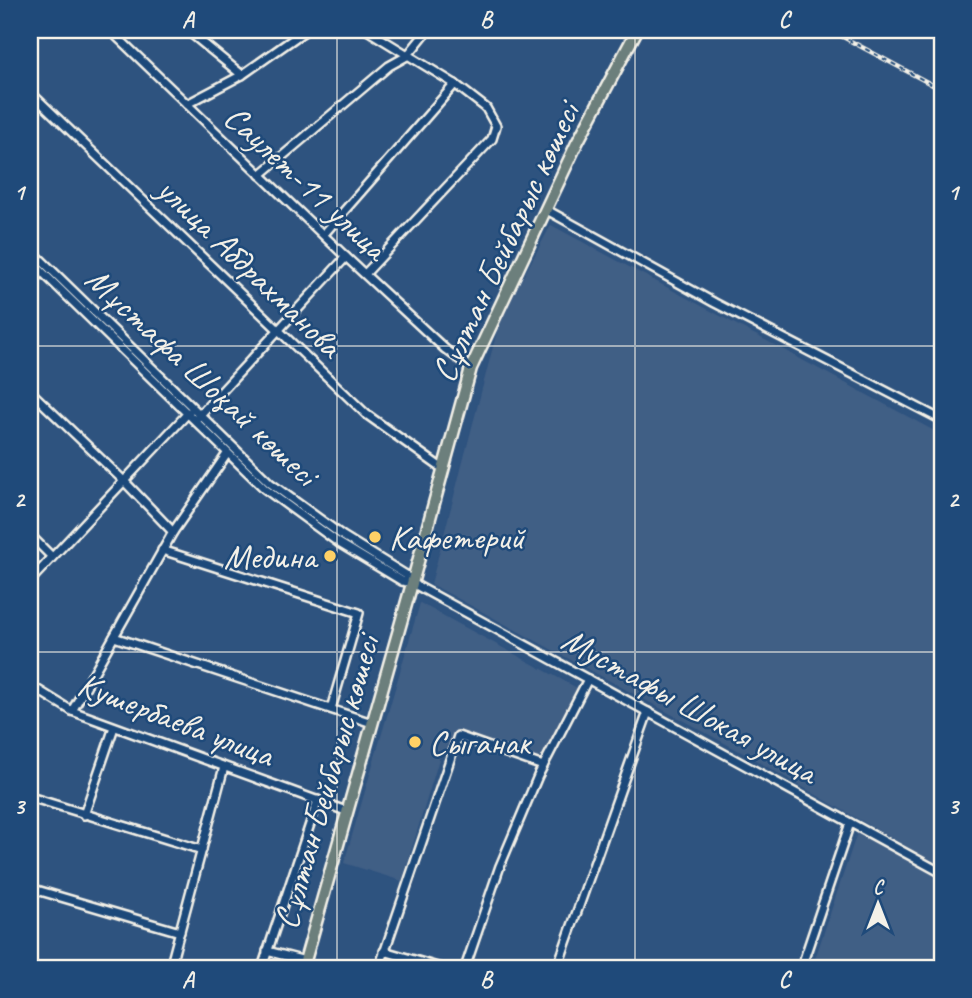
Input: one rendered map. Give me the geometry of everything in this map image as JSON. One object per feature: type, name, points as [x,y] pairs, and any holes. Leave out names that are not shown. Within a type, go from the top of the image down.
[{"type":"main road","name":"Сұлтан Бейбарыс көшесі","points":[[304,965],[471,368],[577,143],[637,30]]},
{"type":"street","name":"Саулет-11 улица","points":[[110,30],[346,257],[445,349],[471,368]]},
{"type":"street","points":[[187,30],[242,75]]},
{"type":"street","points":[[187,104],[242,75],[306,30]]},
{"type":"street","points":[[365,274],[492,139],[496,126],[486,108],[455,84],[366,30]]},
{"type":"street","points":[[260,175],[389,66],[407,56],[428,30]]},
{"type":"street","points":[[324,234],[455,84]]},
{"type":"street","name":"улица Абдрахманова","points":[[30,92],[381,427],[443,469]]},
{"type":"street","points":[[545,209],[715,303],[942,420]]},
{"type":"street","name":"Мұстафа Шоқай көшесі","points":[[30,249],[190,412]]},
{"type":"street","points":[[197,418],[346,257]]},
{"type":"street","name":"Мұстафа Шоқай көшесі","points":[[30,260],[190,412],[270,483],[343,536],[406,575],[412,583]]},
{"type":"street","points":[[30,391],[173,532]]},
{"type":"street","points":[[30,581],[190,412]]},
{"type":"street","name":"Мұстафа Шоқай көшесі","points":[[197,418],[227,454],[265,489],[339,543],[402,581],[412,583]]},
{"type":"street","points":[[72,711],[162,550],[227,454]]},
{"type":"street","points":[[30,535],[52,557]]},
{"type":"street","points":[[162,550],[359,613],[331,709]]},
{"type":"street","name":"Мустафы Шокая улица","points":[[412,583],[942,873]]},
{"type":"street","points":[[114,637],[372,723]]},
{"type":"street","points":[[465,968],[500,866],[543,766],[588,679]]},
{"type":"street","name":"Кушербаева улица","points":[[30,685],[72,711],[346,811]]},
{"type":"street","points":[[30,702],[39,693]]},
{"type":"street","points":[[556,968],[648,712]]},
{"type":"street","points":[[84,815],[114,727]]},
{"type":"street","points":[[379,968],[458,736],[543,766]]},
{"type":"street","points":[[170,968],[224,767]]},
{"type":"street","points":[[30,797],[202,850]]},
{"type":"street","points":[[262,968],[318,800]]},
{"type":"street","points":[[802,968],[850,823]]},
{"type":"street","points":[[30,888],[180,932]]},
{"type":"street","points":[[267,951],[304,965]]},
{"type":"street","points":[[384,951],[441,968]]},
{"type":"shaded area","points":[[551,225],[942,435],[942,867],[743,753],[431,584],[500,320]]},
{"type":"shaded area","name":"Сыганак","points":[[420,603],[579,689],[541,763],[455,733],[447,752],[440,756],[402,881],[344,863]]},
{"type":"shaded area","points":[[859,827],[942,876],[942,968],[812,968]]},
{"type":"railway","points":[[830,30],[942,90]]},
{"type":"place","name":"Кафетерий","points":[[375,537]]},
{"type":"place","name":"Медина","points":[[330,556]]},
{"type":"place","name":"Сыганак","points":[[415,742]]}]
